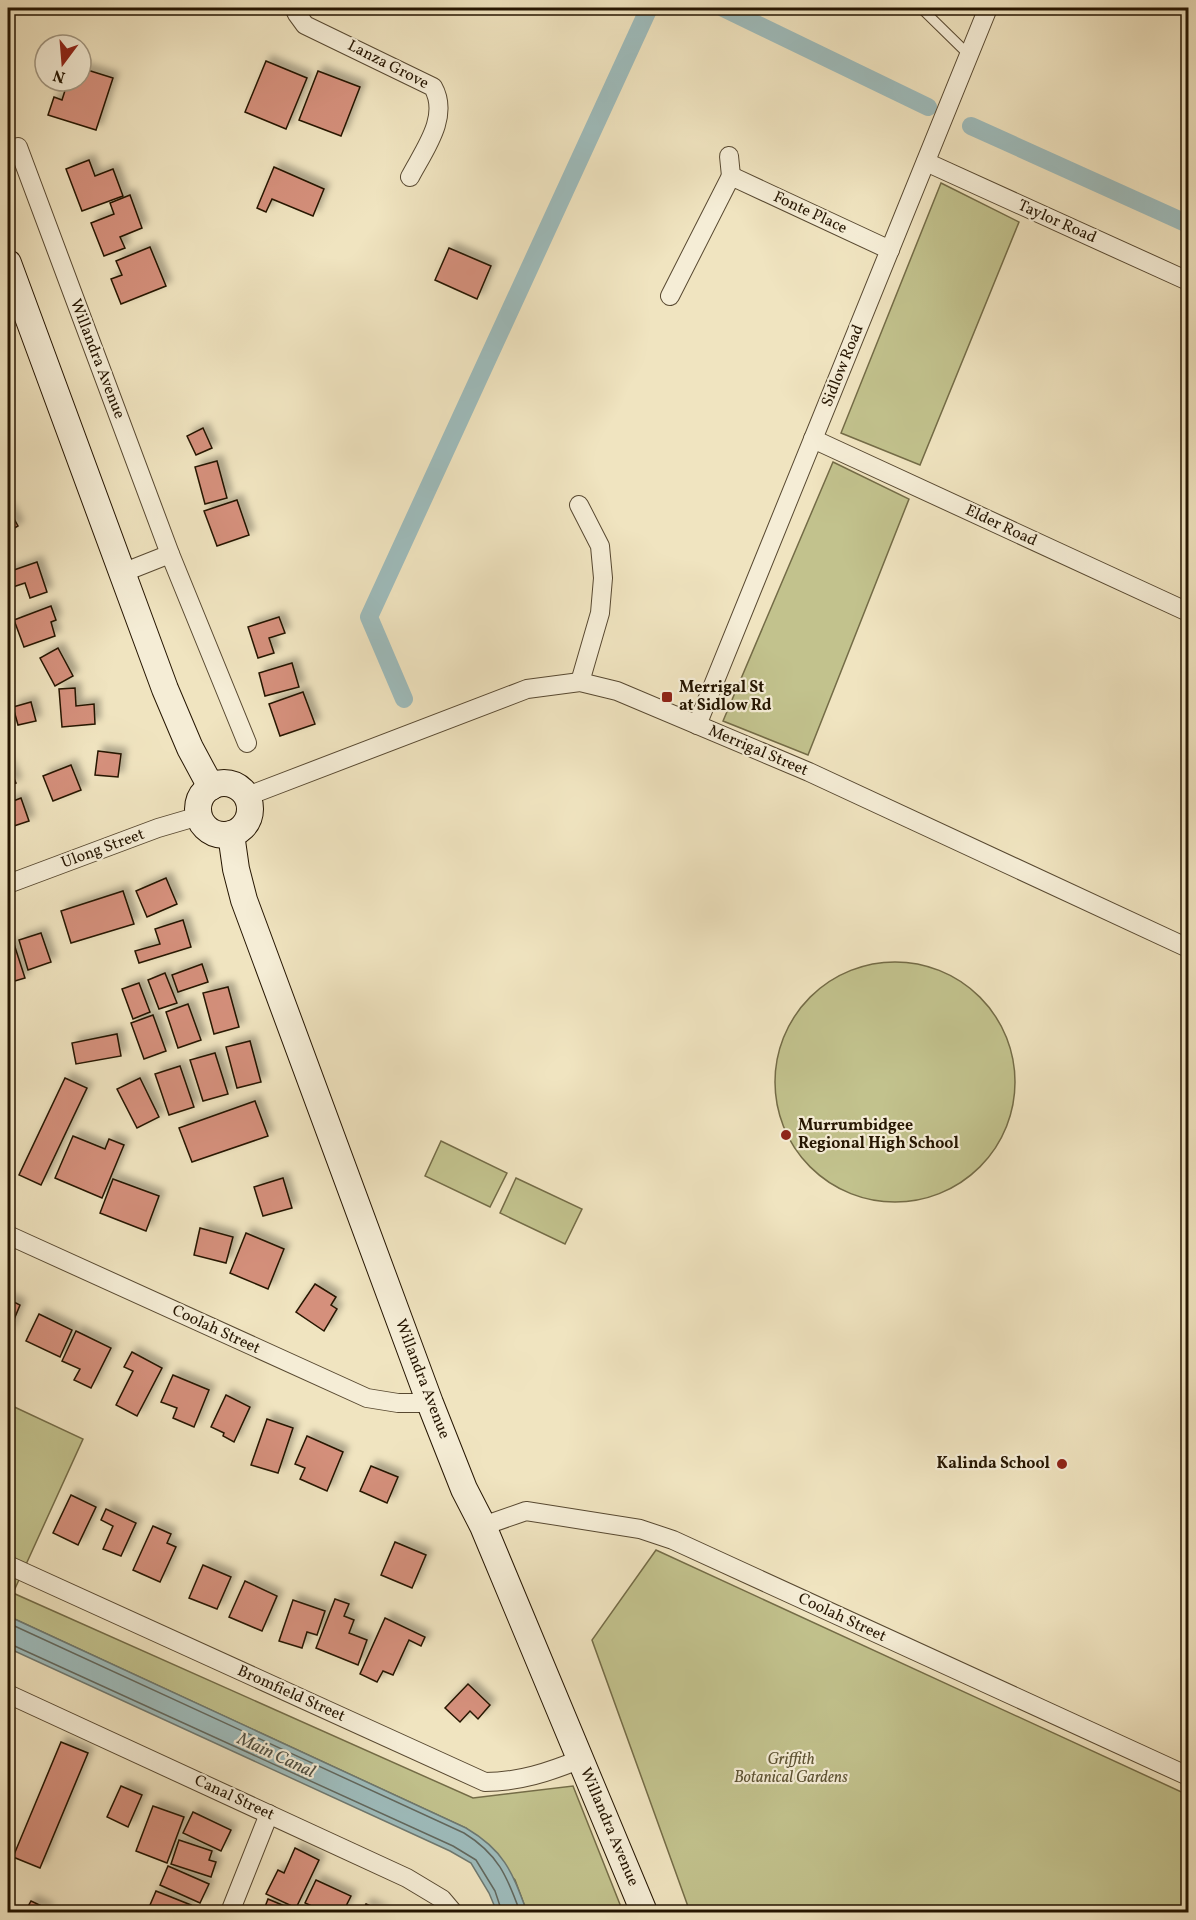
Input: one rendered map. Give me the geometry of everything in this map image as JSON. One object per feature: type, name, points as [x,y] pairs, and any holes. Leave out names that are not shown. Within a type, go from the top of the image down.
[{"type":"street","name":"Lanza Grove","points":[[294,8],[305,25],[433,87],[440,98],[439,120],[410,177]]},
{"type":"street","name":"Sidlow Road","points":[[697,725],[988,8]]},
{"type":"street","points":[[670,296],[731,176],[729,156]]},
{"type":"street","name":"Willandra Avenue","points":[[16,160],[170,554],[247,743]]},
{"type":"street","name":"Taylor Road","points":[[926,162],[1188,281]]},
{"type":"street","name":"Fonte Place","points":[[731,176],[890,250]]},
{"type":"street","points":[[8,263],[177,719],[211,787]]},
{"type":"street","name":"Elder Road","points":[[813,439],[1188,612]]},
{"type":"street","points":[[579,505],[600,546],[603,578],[600,613],[580,682]]},
{"type":"street","points":[[122,573],[170,554]]},
{"type":"street","name":"Merrigal Street","points":[[248,799],[258,792],[527,689],[580,682],[617,691],[809,772],[1188,948]]},
{"type":"street","points":[[223,783],[232,785],[240,789],[248,799],[247,820],[231,834],[220,835],[211,832],[203,825],[199,816],[202,794],[211,787],[223,783]]},
{"type":"street","name":"Ulong Street","points":[[8,884],[158,828],[199,816]]},
{"type":"street","name":"Willandra Avenue","points":[[231,834],[236,869],[244,900],[430,1404],[644,1912]]},
{"type":"street","name":"Coolah Street","points":[[8,1234],[367,1398],[398,1403],[430,1404]]},
{"type":"street","name":"Coolah Street","points":[[483,1526],[526,1511],[640,1529],[673,1540],[1188,1776]]},
{"type":"street","name":"Bromfield Street","points":[[8,1565],[485,1782],[509,1782],[557,1769],[580,1759]]},
{"type":"street","name":"Canal Street","points":[[8,1694],[407,1878],[442,1899],[453,1912]]},
{"type":"street","points":[[230,1912],[269,1814]]},
{"type":"lane","points":[[921,8],[969,55]]},
{"type":"green space","points":[[941,183],[1019,222],[920,465],[841,433]]},
{"type":"green space","points":[[833,462],[909,499],[808,755],[723,721]]},
{"type":"green space","points":[[883,962],[907,962],[930,967],[952,976],[980,997],[995,1015],[1006,1036],[1013,1059],[1015,1082],[1013,1105],[1006,1128],[995,1149],[980,1167],[952,1188],[930,1197],[907,1202],[883,1202],[860,1197],[838,1188],[819,1175],[802,1158],[789,1139],[780,1117],[775,1094],[775,1070],[780,1047],[789,1025],[802,1006],[819,989],[838,976],[860,967]]},
{"type":"green space","points":[[441,1141],[507,1173],[490,1207],[425,1176]]},
{"type":"green space","points":[[516,1178],[582,1209],[565,1244],[500,1213]]},
{"type":"green space","points":[[8,1404],[83,1439],[13,1593],[473,1798],[573,1786],[623,1912],[527,1912],[515,1880],[466,1828],[8,1616]]},
{"type":"green space","name":"Griffith Botanical Gardens","points":[[656,1550],[1188,1795],[1188,1912],[690,1912],[592,1640]]},
{"type":"water","name":"Main Canal","points":[[8,1616],[466,1828],[490,1845],[506,1864],[527,1912],[497,1912],[489,1893],[471,1863],[450,1851],[8,1648]]},
{"type":"building","points":[[266,61],[307,78],[286,129],[245,112]]},
{"type":"building","points":[[318,71],[360,87],[341,136],[299,120]]},
{"type":"building","points":[[93,72],[113,78],[96,130],[48,115],[54,97],[62,100],[64,93],[93,93]]},
{"type":"building","points":[[89,160],[95,176],[113,169],[123,196],[82,211],[66,169]]},
{"type":"building","points":[[274,167],[324,189],[313,216],[272,199],[266,212],[257,208]]},
{"type":"building","points":[[130,195],[142,228],[120,237],[125,248],[104,256],[91,223],[114,214],[110,203]]},
{"type":"building","points":[[150,247],[166,286],[121,304],[111,279],[122,275],[116,261]]},
{"type":"building","points":[[449,248],[491,266],[477,299],[435,280]]},
{"type":"building","points":[[203,428],[212,448],[196,455],[187,436]]},
{"type":"building","points":[[217,461],[227,498],[205,504],[195,467]]},
{"type":"building","points":[[237,500],[249,535],[217,546],[204,511]]},
{"type":"building","points":[[8,508],[18,526],[8,532]]},
{"type":"building","points":[[37,562],[47,592],[30,598],[25,583],[10,588],[8,572]]},
{"type":"building","points":[[51,606],[56,620],[51,622],[55,636],[24,647],[14,620]]},
{"type":"building","points":[[279,617],[285,633],[269,638],[274,653],[258,658],[248,627]]},
{"type":"building","points":[[58,648],[73,676],[55,686],[40,658]]},
{"type":"building","points":[[292,663],[299,687],[265,696],[259,673]]},
{"type":"building","points":[[75,688],[76,706],[94,704],[95,724],[62,727],[59,689]]},
{"type":"building","points":[[303,692],[315,724],[280,736],[269,704]]},
{"type":"building","points":[[31,702],[36,721],[18,725],[13,707]]},
{"type":"building","points":[[98,751],[121,754],[118,777],[95,775]]},
{"type":"building","points":[[8,764],[16,783],[8,786]]},
{"type":"building","points":[[71,765],[81,790],[53,801],[43,776]]},
{"type":"building","points":[[21,798],[29,821],[8,828],[8,803]]},
{"type":"building","points":[[166,878],[177,904],[147,917],[136,891]]},
{"type":"building","points":[[123,891],[134,924],[71,943],[61,911]]},
{"type":"building","points":[[183,920],[191,947],[139,963],[135,951],[160,944],[155,929]]},
{"type":"building","points":[[41,933],[51,962],[28,970],[19,940]]},
{"type":"building","points":[[14,944],[25,978],[8,983],[8,946]]},
{"type":"building","points":[[202,964],[208,982],[178,992],[172,975]]},
{"type":"building","points":[[165,973],[177,1003],[159,1009],[148,980]]},
{"type":"building","points":[[139,983],[150,1012],[133,1019],[122,989]]},
{"type":"building","points":[[228,987],[239,1027],[214,1034],[203,993]]},
{"type":"building","points":[[188,1004],[201,1040],[178,1048],[166,1012]]},
{"type":"building","points":[[153,1015],[166,1051],[144,1059],[131,1023]]},
{"type":"building","points":[[117,1034],[121,1056],[76,1064],[72,1043]]},
{"type":"building","points":[[250,1041],[261,1082],[237,1088],[226,1047]]},
{"type":"building","points":[[215,1053],[228,1094],[203,1101],[190,1060]]},
{"type":"building","points":[[180,1066],[194,1107],[169,1115],[155,1074]]},
{"type":"building","points":[[65,1078],[87,1088],[41,1185],[19,1175]]},
{"type":"building","points":[[140,1078],[159,1117],[137,1128],[117,1089]]},
{"type":"building","points":[[255,1101],[268,1136],[192,1162],[179,1128]]},
{"type":"building","points":[[73,1136],[105,1149],[109,1139],[124,1145],[102,1198],[55,1178]]},
{"type":"building","points":[[283,1178],[292,1208],[263,1216],[254,1187]]},
{"type":"building","points":[[113,1179],[159,1196],[146,1231],[100,1213]]},
{"type":"building","points":[[200,1228],[233,1237],[226,1263],[194,1255]]},
{"type":"building","points":[[246,1233],[284,1249],[268,1289],[230,1273]]},
{"type":"building","points":[[315,1284],[336,1297],[331,1305],[337,1309],[324,1331],[296,1312]]},
{"type":"building","points":[[8,1299],[20,1305],[8,1334]]},
{"type":"building","points":[[39,1314],[72,1330],[60,1357],[26,1341]]},
{"type":"building","points":[[76,1331],[111,1348],[91,1388],[74,1380],[80,1369],[62,1361]]},
{"type":"building","points":[[132,1352],[162,1368],[137,1416],[116,1405],[133,1371],[124,1367]]},
{"type":"building","points":[[173,1375],[209,1390],[194,1427],[173,1418],[177,1408],[161,1402]]},
{"type":"building","points":[[226,1395],[250,1407],[234,1442],[223,1436],[224,1433],[211,1427]]},
{"type":"building","points":[[267,1419],[293,1428],[278,1473],[251,1465]]},
{"type":"building","points":[[307,1436],[343,1452],[327,1491],[300,1479],[305,1468],[295,1464]]},
{"type":"building","points":[[371,1466],[398,1477],[387,1503],[360,1491]]},
{"type":"building","points":[[71,1495],[96,1507],[78,1545],[53,1533]]},
{"type":"building","points":[[106,1509],[136,1523],[121,1556],[103,1549],[113,1526],[101,1520]]},
{"type":"building","points":[[153,1526],[171,1534],[167,1543],[176,1547],[160,1582],[133,1570]]},
{"type":"building","points":[[395,1542],[426,1555],[412,1588],[381,1575]]},
{"type":"building","points":[[203,1565],[231,1577],[217,1609],[189,1598]]},
{"type":"building","points":[[245,1581],[277,1596],[262,1631],[229,1617]]},
{"type":"building","points":[[335,1599],[349,1604],[344,1616],[354,1620],[349,1633],[367,1640],[358,1665],[316,1648]]},
{"type":"building","points":[[293,1600],[325,1611],[317,1635],[307,1632],[302,1648],[279,1641]]},
{"type":"building","points":[[385,1618],[425,1637],[421,1646],[409,1640],[393,1675],[383,1671],[377,1682],[360,1674]]},
{"type":"building","points":[[468,1684],[490,1705],[478,1719],[470,1711],[460,1722],[445,1708]]},
{"type":"building","points":[[61,1742],[88,1753],[40,1868],[13,1857]]},
{"type":"building","points":[[121,1786],[142,1795],[128,1827],[107,1817]]},
{"type":"building","points":[[153,1806],[184,1817],[167,1863],[136,1851]]},
{"type":"building","points":[[193,1812],[231,1830],[221,1851],[183,1833]]},
{"type":"building","points":[[179,1840],[212,1851],[209,1860],[216,1862],[211,1877],[171,1864]]},
{"type":"building","points":[[295,1848],[319,1860],[296,1908],[266,1894],[278,1870],[284,1873]]},
{"type":"building","points":[[168,1866],[209,1884],[200,1903],[160,1885]]},
{"type":"building","points":[[316,1880],[351,1896],[343,1912],[325,1912],[305,1903]]},
{"type":"building","points":[[156,1891],[191,1905],[187,1912],[147,1912]]},
{"type":"building","points":[[268,1899],[294,1910],[293,1912],[263,1912]]},
{"type":"building","points":[[31,1901],[48,1909],[46,1912],[25,1912]]},
{"type":"building","points":[[366,1904],[384,1912],[362,1912]]},
{"type":"waterway","points":[[404,699],[369,617],[649,8]]},
{"type":"waterway","points":[[723,8],[928,107]]},
{"type":"waterway","points":[[971,126],[1188,224]]},
{"type":"place","name":"Merrigal St at Sidlow Rd","points":[[667,697]]},
{"type":"place","name":"Murrumbidgee Regional High School","points":[[786,1135]]},
{"type":"place","name":"Kalinda School","points":[[1062,1464]]}]
